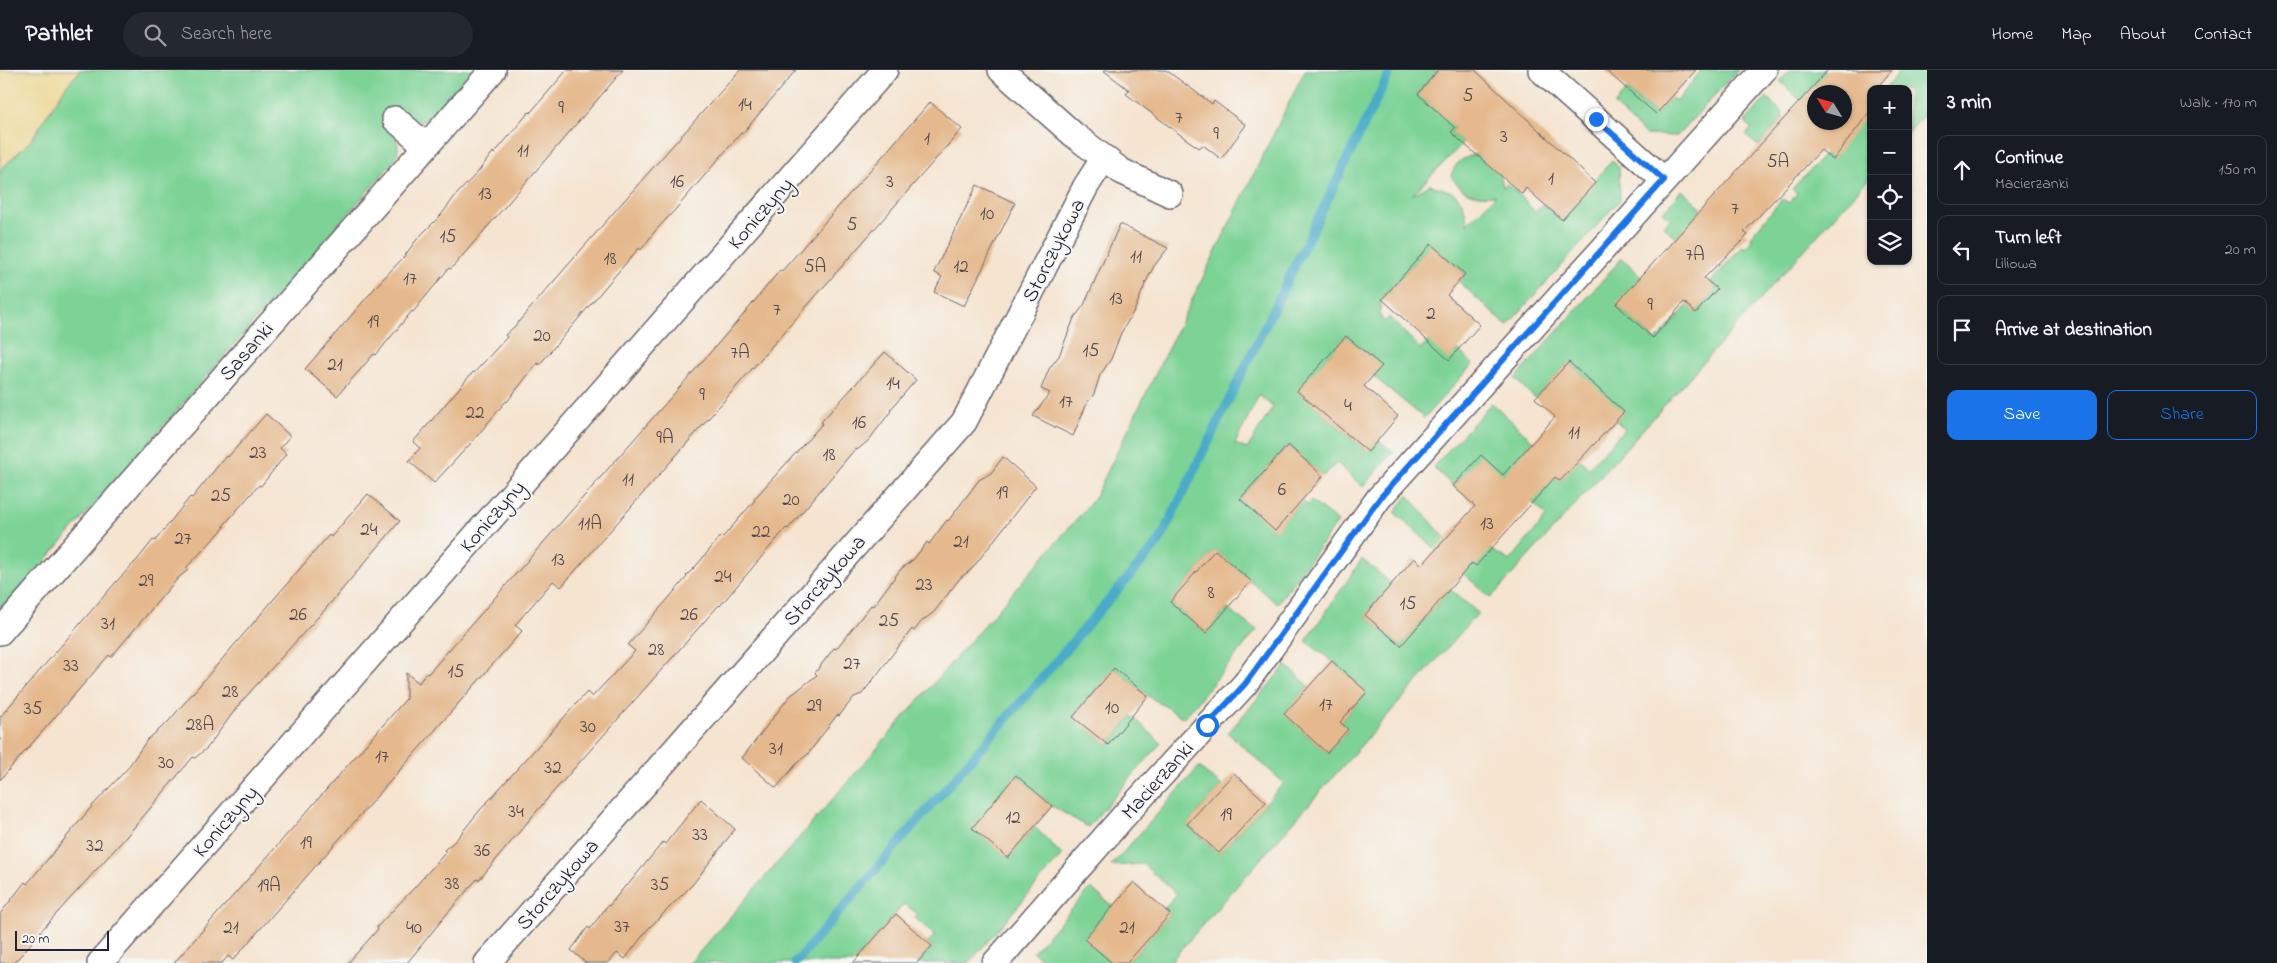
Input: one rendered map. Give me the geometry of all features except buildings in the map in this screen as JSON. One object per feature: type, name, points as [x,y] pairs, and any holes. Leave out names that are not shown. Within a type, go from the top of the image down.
[{"type":"street","name":"Sasanki","points":[[0,632],[493,70]]},
{"type":"street","name":"Koniczyny","points":[[100,963],[885,70]]},
{"type":"street","points":[[1001,70],[1074,135],[1121,171],[1170,194]]},
{"type":"street","points":[[1541,70],[1664,180]]},
{"type":"street","name":"Macierzanki","points":[[995,963],[1123,817],[1245,684],[1380,498],[1764,70]]},
{"type":"street","points":[[395,119],[426,146]]},
{"type":"street","name":"Storczykowa","points":[[487,963],[964,422],[1086,186],[1104,158]]},
{"type":"green space","points":[[81,70],[477,70],[453,100],[442,110],[428,119],[397,129],[398,150],[394,161],[0,613],[0,170],[31,140],[66,86]]},
{"type":"green space","points":[[1305,70],[1438,70],[1418,94],[1455,127],[1451,132],[1463,143],[1412,195],[1430,185],[1453,193],[1458,196],[1464,207],[1467,224],[1496,195],[1476,195],[1470,193],[1460,187],[1451,176],[1457,164],[1463,159],[1476,154],[1498,170],[1503,187],[1507,184],[1535,212],[1543,204],[1562,220],[1612,160],[1619,167],[1620,200],[1507,326],[1459,282],[1465,274],[1431,244],[1382,299],[1379,314],[1384,322],[1389,317],[1421,349],[1428,341],[1458,350],[1473,364],[1424,418],[1373,376],[1381,366],[1346,336],[1298,391],[1367,452],[1378,440],[1393,452],[1363,487],[1337,463],[1323,476],[1288,445],[1240,499],[1275,530],[1303,501],[1307,505],[1311,501],[1338,522],[1277,604],[1215,550],[1170,602],[1206,633],[1227,609],[1257,630],[1184,718],[1148,696],[1114,668],[1073,717],[1108,745],[1132,716],[1161,743],[1088,827],[1052,806],[1016,775],[973,828],[1008,858],[1035,827],[1062,855],[969,963],[917,963],[932,946],[928,942],[935,935],[915,918],[918,914],[904,904],[853,963],[690,963],[1094,499]],"holes":[[[1259,395],[1273,407],[1247,449],[1235,444]]]},
{"type":"green space","points":[[1699,70],[1738,70],[1677,136],[1646,135],[1614,105],[1627,90],[1656,114],[1671,98],[1677,101],[1700,72]]},
{"type":"green space","points":[[1790,70],[1825,70],[1825,74],[1815,85],[1807,85],[1807,94],[1801,101],[1780,81]]},
{"type":"green space","points":[[1900,70],[1927,70],[1927,112],[1912,129],[1912,85],[1888,85]]},
{"type":"green space","points":[[1767,97],[1782,112],[1783,118],[1758,146],[1746,135],[1752,128],[1745,122]]},
{"type":"green space","points":[[1866,109],[1867,180],[1491,598],[1395,513],[1408,495],[1446,539],[1490,549],[1510,561],[1547,516],[1481,456],[1453,486],[1433,467],[1492,403],[1533,441],[1525,450],[1560,481],[1580,459],[1588,468],[1625,429],[1616,421],[1623,412],[1569,362],[1535,398],[1515,379],[1622,258],[1642,277],[1617,305],[1656,341],[1688,305],[1696,313],[1717,289],[1710,283],[1742,246],[1745,248],[1753,239],[1750,237],[1782,199],[1789,203],[1797,193],[1792,189],[1825,154],[1833,160]]},
{"type":"green space","points":[[1682,190],[1702,210],[1676,238],[1663,226],[1670,219],[1663,212]]},
{"type":"green space","points":[[1362,559],[1392,584],[1365,615],[1401,646],[1450,589],[1478,613],[1169,963],[1127,963],[1170,914],[1164,908],[1177,894],[1142,864],[1111,866],[1199,767],[1222,786],[1187,824],[1219,853],[1284,783],[1228,733],[1286,665],[1309,686],[1285,714],[1327,753],[1348,730],[1340,722],[1367,692],[1306,641]]},
{"type":"green space","points":[[1091,888],[1113,907],[1085,939],[1112,963],[1045,963],[1033,952]]},
{"type":"sand","points":[[0,70],[81,70],[66,86],[31,140],[0,170]]},
{"type":"waterway","points":[[795,963],[1159,542],[1391,70]]},
{"type":"route","points":[[1207,725],[1245,684],[1380,498],[1664,180],[1596,119]]}]
